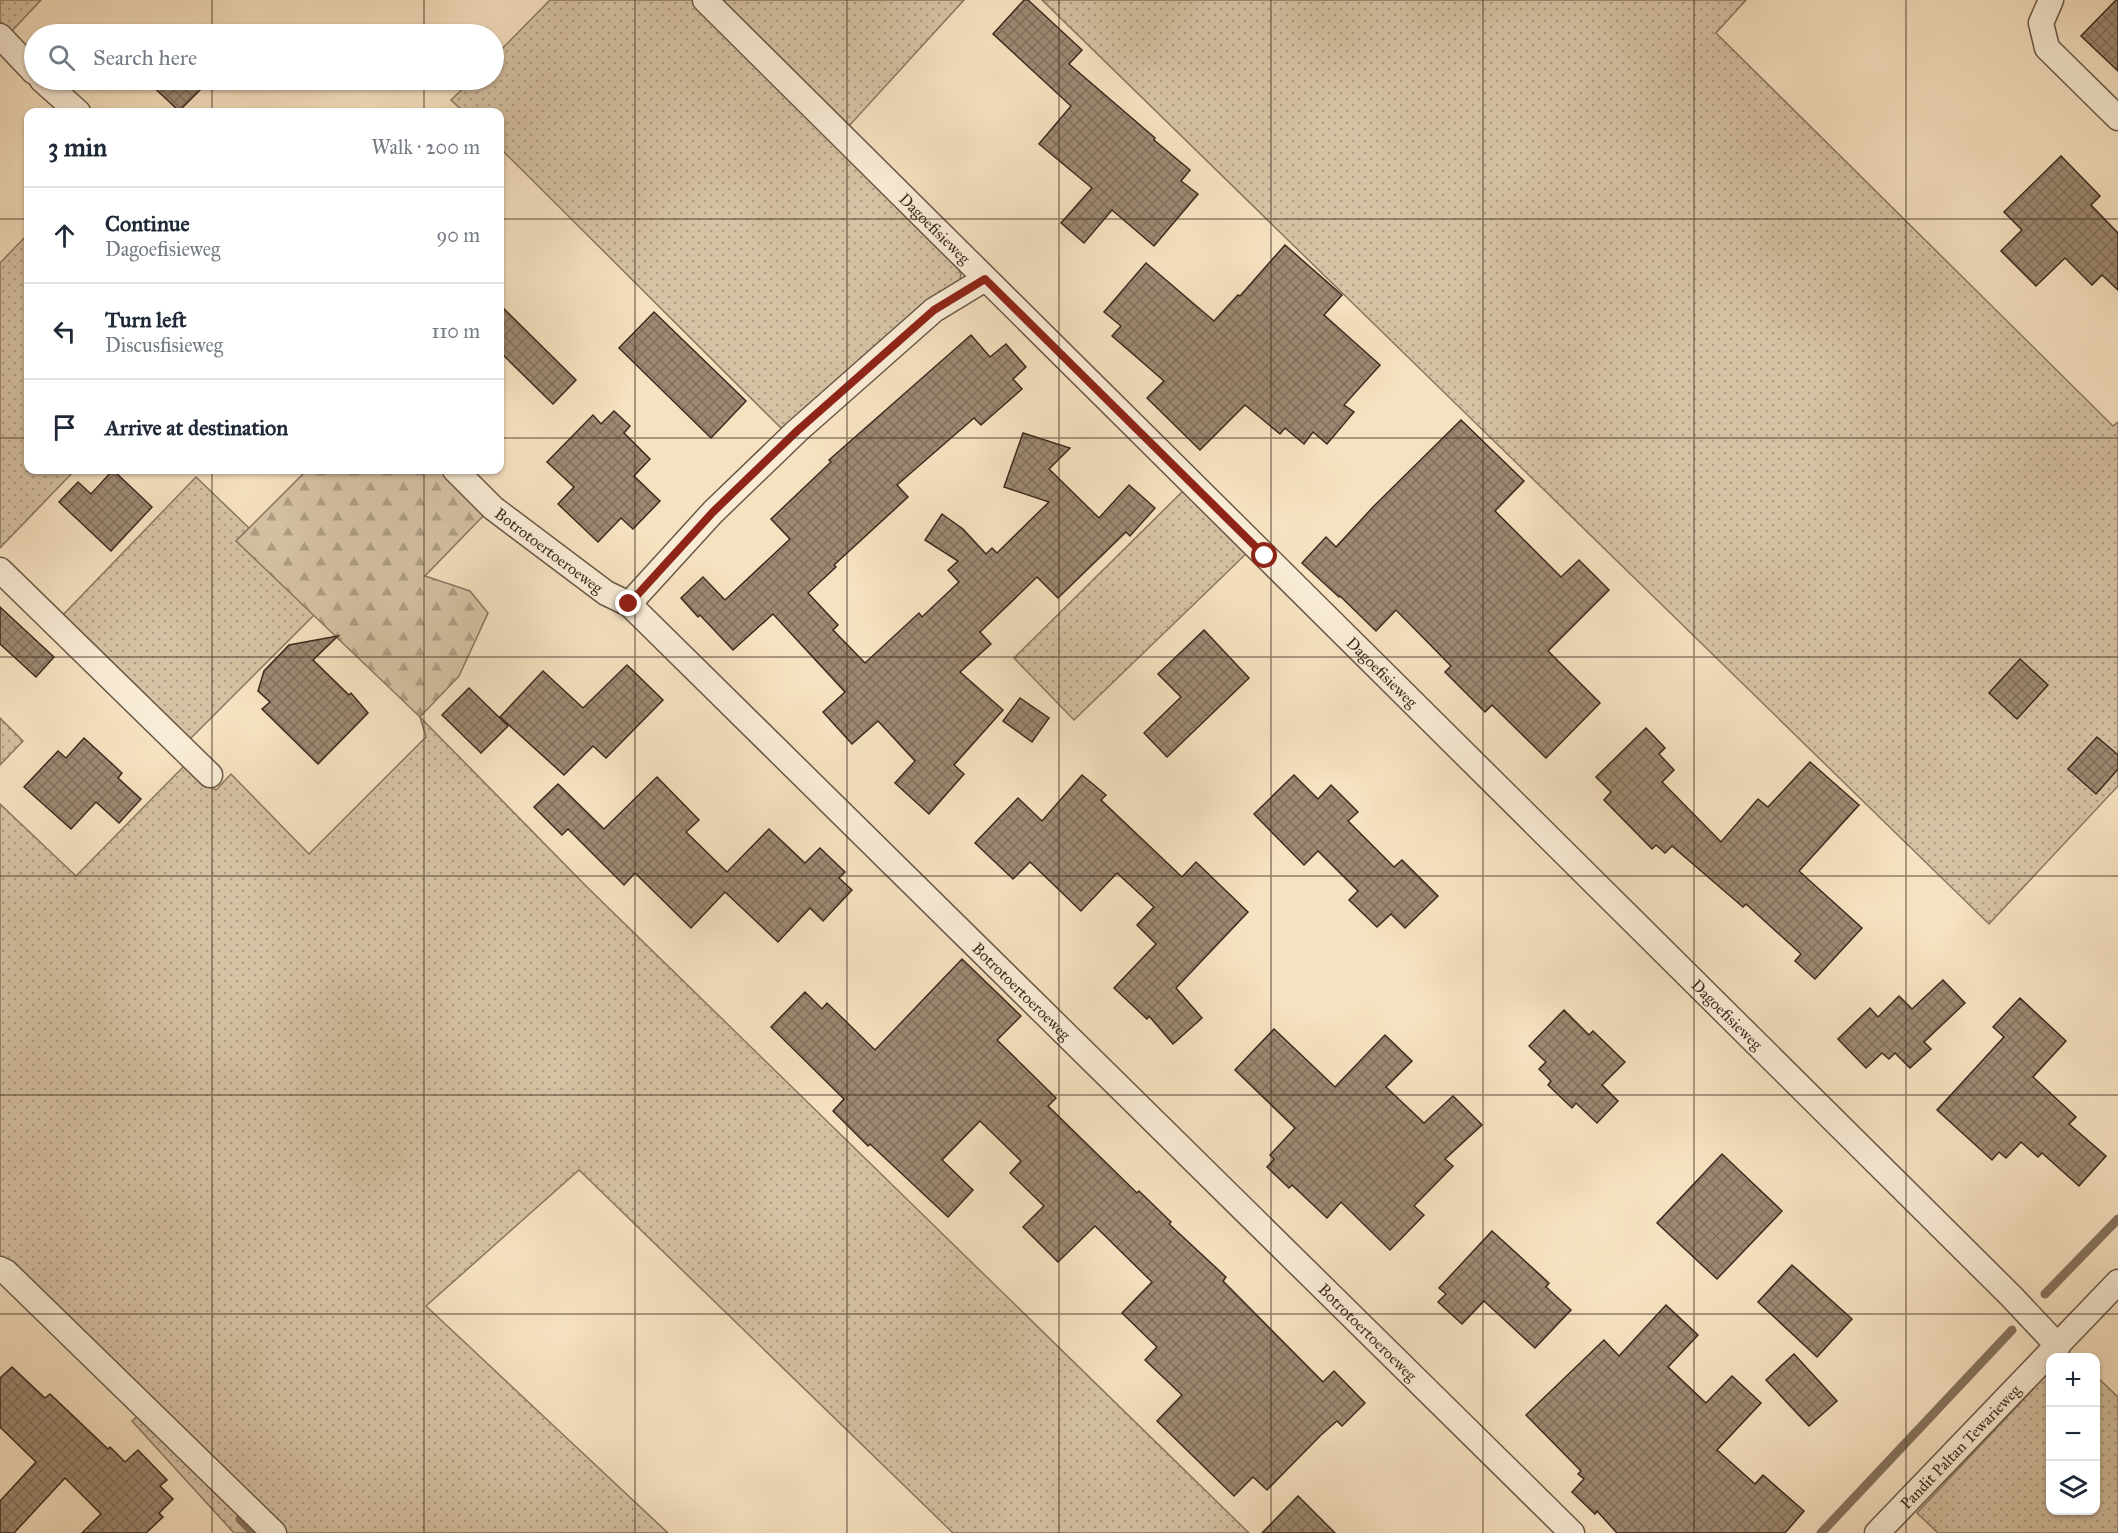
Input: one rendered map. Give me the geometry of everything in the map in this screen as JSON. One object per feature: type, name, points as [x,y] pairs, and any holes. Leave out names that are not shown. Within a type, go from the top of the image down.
[{"type":"street","name":"Dagoefisieweg","points":[[705,0],[2012,1296],[2058,1346]]},
{"type":"street","points":[[2051,0],[2041,23],[2046,48],[2118,118]]},
{"type":"street","points":[[0,36],[24,61]]},
{"type":"street","points":[[53,90],[74,108]]},
{"type":"street","points":[[629,604],[713,512],[797,431],[934,310],[985,279]]},
{"type":"street","name":"Botrotoertoeroeweg","points":[[459,474],[493,507],[606,593],[629,604],[1572,1533]]},
{"type":"street","points":[[0,570],[210,775]]},
{"type":"street","points":[[0,1269],[6,1272],[274,1533]]},
{"type":"street","name":"Pandit Paltan Tewarieweg","points":[[1877,1533],[2118,1282]]},
{"type":"green space","points":[[0,0],[41,0],[11,32],[0,21]]},
{"type":"green space","points":[[550,0],[692,0],[956,262],[961,275],[957,290],[786,433],[504,152],[504,108],[460,108],[451,100],[462,90],[504,90],[504,47]]},
{"type":"green space","points":[[722,0],[964,0],[849,126]]},
{"type":"green space","points":[[1042,0],[1746,0],[1716,33],[2113,426],[2118,422],[2118,786],[1989,924]]},
{"type":"green space","points":[[24,238],[24,474],[71,474],[0,548],[0,263]]},
{"type":"green space","points":[[303,474],[444,474],[486,513],[425,576],[470,591],[488,613],[459,676],[420,717],[236,541]]},
{"type":"green space","points":[[196,477],[249,528],[237,541],[314,615],[187,742],[59,619]]},
{"type":"green space","points":[[1187,487],[1249,551],[1074,720],[1014,658]]},
{"type":"green space","points":[[420,717],[586,886],[1249,1533],[953,1533],[579,1170],[426,1306],[668,1533],[286,1533],[11,1265],[0,1259],[0,804],[76,876],[187,763],[216,790],[231,774],[309,854],[426,737]]},
{"type":"green space","points":[[0,718],[23,741],[0,765]]},
{"type":"green space","points":[[2046,1375],[2046,1515],[2100,1515],[2100,1380],[2118,1397],[2118,1533],[1938,1533],[1917,1513]]},
{"type":"green space","points":[[142,1412],[266,1533],[234,1533],[132,1421]]},
{"type":"building","points":[[1024,0],[1028,0],[1082,50],[1069,64],[1190,170],[1181,181],[1198,194],[1154,246],[1112,210],[1084,243],[1061,223],[1092,188],[1039,144],[1071,106],[993,34]]},
{"type":"building","points":[[2118,0],[2118,71],[2081,36]]},
{"type":"building","points":[[157,90],[200,90],[182,108],[176,108]]},
{"type":"building","points":[[2061,156],[2100,196],[2091,205],[2118,233],[2118,290],[2102,275],[2092,285],[2065,258],[2036,286],[2001,251],[2022,230],[2004,212]]},
{"type":"building","points":[[1285,245],[1342,295],[1324,315],[1380,365],[1344,405],[1354,412],[1327,444],[1313,432],[1304,444],[1285,428],[1280,434],[1245,405],[1200,450],[1147,398],[1164,381],[1112,336],[1121,326],[1104,312],[1146,263],[1214,321],[1238,295],[1240,296]]},
{"type":"building","points":[[504,309],[576,380],[553,404],[504,356]]},
{"type":"building","points":[[654,312],[746,401],[711,438],[619,348]]},
{"type":"building","points":[[971,335],[990,357],[1006,344],[1026,367],[1013,379],[1022,389],[981,425],[974,418],[897,485],[908,497],[834,565],[836,567],[808,593],[838,625],[833,630],[865,663],[919,613],[922,617],[959,582],[948,570],[958,561],[925,540],[942,514],[963,529],[986,554],[992,548],[997,553],[1049,502],[1004,487],[1023,433],[1070,448],[1049,469],[1099,518],[1129,485],[1155,508],[1130,536],[1126,532],[1058,598],[1037,577],[980,632],[991,644],[960,672],[1003,710],[954,765],[964,774],[929,814],[895,783],[915,761],[878,721],[852,744],[823,712],[845,692],[773,614],[733,650],[681,598],[703,577],[725,600],[790,539],[771,519],[831,462],[829,460]]},
{"type":"building","points":[[614,411],[630,426],[624,433],[650,459],[634,476],[660,501],[633,529],[621,518],[598,542],[558,504],[574,487],[547,462],[593,415],[601,424]]},
{"type":"building","points":[[1461,420],[1524,481],[1495,511],[1561,577],[1579,560],[1609,590],[1548,651],[1600,703],[1546,758],[1492,705],[1485,712],[1445,672],[1451,666],[1396,610],[1376,631],[1302,563],[1326,537],[1336,547]]},
{"type":"building","points":[[109,474],[117,474],[152,507],[111,551],[59,502],[78,482],[91,494]]},
{"type":"building","points":[[0,607],[54,657],[36,677],[0,644]]},
{"type":"building","points":[[1204,630],[1249,678],[1167,757],[1144,733],[1181,697],[1158,674]]},
{"type":"building","points":[[338,636],[313,660],[349,695],[351,693],[368,713],[318,764],[262,709],[270,702],[258,691],[264,671],[289,645]]},
{"type":"building","points":[[2020,659],[2048,685],[2017,719],[1989,693]]},
{"type":"building","points":[[627,665],[663,700],[606,758],[593,746],[564,775],[500,717],[543,671],[583,708]]},
{"type":"building","points":[[469,688],[508,726],[481,753],[442,715]]},
{"type":"building","points":[[1020,698],[1049,718],[1032,742],[1003,721]]},
{"type":"building","points":[[1646,728],[1665,748],[1659,754],[1674,770],[1662,782],[1721,842],[1758,799],[1768,807],[1810,762],[1859,805],[1799,871],[1862,928],[1815,979],[1795,961],[1801,954],[1746,904],[1743,907],[1672,846],[1665,853],[1656,845],[1652,849],[1604,800],[1611,792],[1596,777]]},
{"type":"building","points":[[2097,737],[2118,755],[2118,769],[2096,794],[2068,769]]},
{"type":"building","points":[[84,738],[122,773],[118,778],[141,799],[119,823],[96,802],[71,829],[24,787],[58,751],[66,758]]},
{"type":"building","points":[[1082,775],[1106,795],[1101,800],[1182,877],[1196,862],[1248,912],[1176,988],[1202,1018],[1173,1044],[1149,1016],[1147,1019],[1114,988],[1156,944],[1137,925],[1154,907],[1117,873],[1081,911],[1030,862],[1013,879],[975,843],[1018,798],[1042,821]]},
{"type":"building","points":[[1294,775],[1318,799],[1331,785],[1358,812],[1348,821],[1394,867],[1402,860],[1438,896],[1405,928],[1391,914],[1377,927],[1349,900],[1358,891],[1318,851],[1304,865],[1254,814]]},
{"type":"building","points":[[657,777],[699,820],[686,832],[727,872],[769,829],[805,863],[820,848],[845,872],[839,878],[852,890],[823,921],[810,908],[778,942],[725,892],[691,928],[635,873],[624,885],[568,829],[562,835],[534,807],[558,784],[604,829]]},
{"type":"building","points":[[962,959],[1021,1016],[997,1040],[1056,1098],[1048,1106],[1226,1277],[1223,1281],[1323,1382],[1334,1371],[1365,1403],[1342,1426],[1337,1421],[1321,1435],[1267,1490],[1253,1477],[1234,1496],[1157,1421],[1182,1395],[1145,1360],[1157,1347],[1122,1313],[1152,1282],[1095,1226],[1058,1262],[1023,1227],[1044,1206],[1010,1173],[1021,1161],[980,1121],[942,1160],[973,1190],[948,1217],[870,1144],[868,1146],[833,1111],[844,1099],[771,1027],[805,992],[822,1009],[827,1003],[875,1050]]},
{"type":"building","points":[[1943,980],[1965,1003],[1924,1042],[1931,1049],[1910,1068],[1895,1053],[1889,1059],[1882,1053],[1866,1068],[1838,1039],[1870,1008],[1878,1017],[1899,996],[1912,1009]]},
{"type":"building","points":[[2020,998],[2066,1041],[2033,1077],[2076,1117],[2069,1124],[2106,1156],[2079,1186],[2042,1153],[2038,1157],[2021,1142],[2006,1158],[1999,1152],[1992,1160],[1937,1110],[2004,1037],[1993,1027]]},
{"type":"building","points":[[1564,1010],[1589,1035],[1593,1031],[1625,1062],[1602,1085],[1618,1101],[1597,1123],[1576,1103],[1572,1108],[1548,1085],[1551,1081],[1539,1069],[1546,1062],[1529,1046]]},
{"type":"building","points":[[1274,1029],[1335,1087],[1385,1035],[1412,1061],[1386,1087],[1424,1123],[1453,1096],[1482,1125],[1445,1159],[1453,1166],[1414,1206],[1424,1215],[1390,1250],[1341,1202],[1327,1218],[1292,1185],[1289,1188],[1267,1167],[1274,1159],[1270,1155],[1295,1128],[1235,1070]]},
{"type":"building","points":[[1722,1154],[1782,1211],[1717,1279],[1657,1223]]},
{"type":"building","points":[[1492,1231],[1549,1283],[1546,1287],[1571,1310],[1535,1348],[1484,1301],[1462,1324],[1438,1302],[1446,1294],[1439,1288]]},
{"type":"building","points":[[1792,1265],[1852,1319],[1817,1357],[1758,1302]]},
{"type":"building","points":[[1666,1305],[1698,1335],[1668,1367],[1706,1403],[1732,1376],[1761,1403],[1717,1450],[1755,1484],[1763,1475],[1804,1511],[1785,1533],[1617,1533],[1597,1511],[1595,1514],[1572,1492],[1584,1479],[1578,1474],[1581,1471],[1526,1415],[1604,1340],[1619,1356]]},
{"type":"building","points":[[1794,1354],[1837,1401],[1809,1426],[1766,1380]]},
{"type":"building","points":[[12,1367],[45,1398],[50,1394],[125,1462],[138,1450],[167,1480],[160,1486],[173,1499],[159,1513],[163,1517],[146,1533],[82,1533],[101,1514],[65,1478],[14,1533],[0,1533],[0,1501],[36,1462],[0,1427],[0,1378]]},
{"type":"building","points":[[1298,1496],[1335,1533],[1262,1533]]},
{"type":"waterway","points":[[2045,1294],[2118,1219]]},
{"type":"waterway","points":[[1821,1533],[2012,1330]]},
{"type":"waterway","points":[[240,1519],[254,1533]]},
{"type":"route","points":[[629,604],[713,512],[797,431],[934,310],[985,279],[1265,556]]}]
